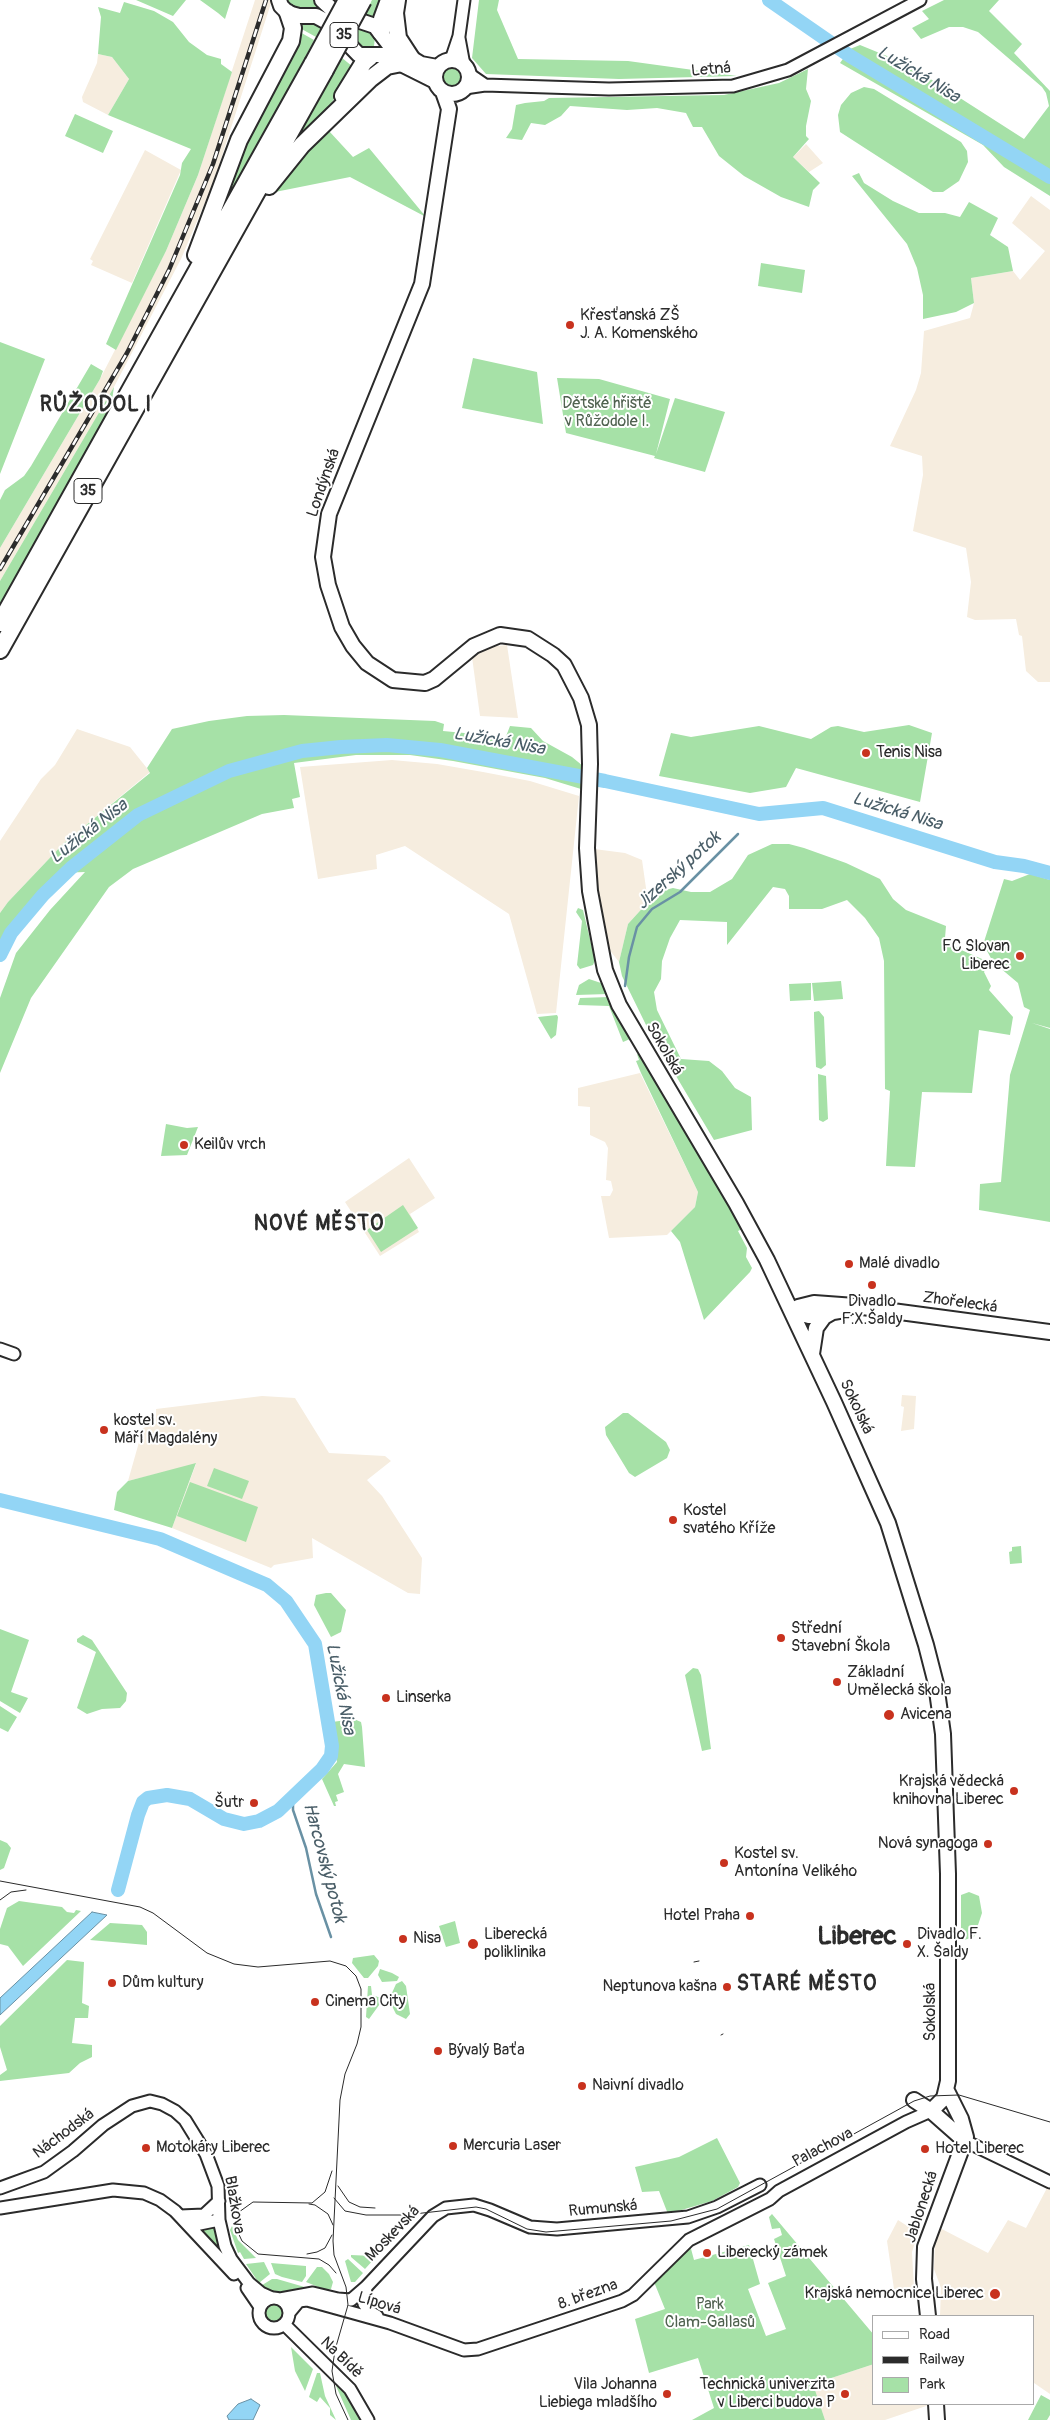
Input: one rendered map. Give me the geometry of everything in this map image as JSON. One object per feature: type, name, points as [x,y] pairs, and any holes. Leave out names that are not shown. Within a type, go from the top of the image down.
[{"type":"highway","name":"35","points":[[0,650],[238,225],[319,67],[348,0]]},
{"type":"highway","name":"35","points":[[0,623],[174,310],[319,67],[363,0]]},
{"type":"highway","name":"35","points":[[382,35],[382,19],[389,0]]},
{"type":"highway","points":[[238,225],[302,145],[319,128],[381,68],[407,61],[398,38],[395,13],[397,0]]},
{"type":"highway","points":[[174,310],[239,140],[291,41],[293,28],[284,6]]},
{"type":"highway","points":[[319,128],[345,93],[364,62],[373,55]]},
{"type":"main road","points":[[322,0],[336,12],[375,26],[407,61],[435,81],[437,67]]},
{"type":"main road","points":[[284,6],[299,16],[311,15],[321,19],[335,29],[355,53],[364,57],[373,55],[437,67],[450,60],[460,82]]},
{"type":"main road","points":[[373,55],[382,45],[382,35]]},
{"type":"main road","name":"Londýnská","points":[[435,81],[460,82],[449,109],[422,284],[328,514],[323,557],[328,585],[342,627],[353,646],[367,663],[393,680],[425,683],[434,680],[474,646],[500,635],[522,638],[540,646],[564,665],[581,698],[590,724],[590,780]]},
{"type":"main road","name":"Sokolská","points":[[590,780],[587,848],[590,891],[605,970],[619,1005],[651,1063],[771,1262],[886,1517],[926,1645],[936,1684],[943,1734],[948,1874],[947,2091]]},
{"type":"main road","points":[[771,1262],[788,1289],[796,1296],[818,1304]]},
{"type":"main road","points":[[792,1311],[804,1305],[818,1304]]},
{"type":"main road","name":"Zhořelecká","points":[[818,1304],[1050,1332]]},
{"type":"main road","name":"Zhořelecká","points":[[792,1311],[809,1316],[865,1309]]},
{"type":"main road","points":[[813,1352],[816,1328],[824,1317],[831,1313]]},
{"type":"main road","points":[[947,2091],[955,2105],[965,2137],[935,2108],[947,2091]]},
{"type":"main road","name":"Jablonecká","points":[[928,2315],[924,2268],[925,2247],[965,2137]]},
{"type":"main road","points":[[936,2405],[937,2420]]},
{"type":"street","name":"Londýnská","points":[[460,82],[459,36],[464,0]]},
{"type":"street","name":"Letná","points":[[460,82],[485,85],[609,89],[685,89],[733,86],[788,70],[920,0]]},
{"type":"street","name":"Londýnská","points":[[450,60],[459,36]]},
{"type":"street","points":[[0,1349],[14,1354]]},
{"type":"street","name":"Blažkova","points":[[118,2114],[139,2103],[150,2101],[162,2104],[178,2114],[186,2122],[206,2154],[218,2186],[219,2220],[225,2246],[237,2268],[255,2288],[276,2298]]},
{"type":"street","name":"Palachova","points":[[757,2206],[770,2199],[778,2191],[935,2108]]},
{"type":"street","name":"Náchodská","points":[[0,2188],[44,2172],[118,2114]]},
{"type":"street","points":[[965,2137],[1050,2182]]},
{"type":"street","name":"Rumunská","points":[[446,2208],[474,2205],[483,2207],[521,2225],[552,2230],[688,2217],[717,2207],[760,2185]]},
{"type":"street","points":[[0,2208],[106,2190],[125,2190],[151,2196],[180,2216],[190,2226],[251,2292],[260,2307]]},
{"type":"street","points":[[180,2216],[204,2214],[218,2201]]},
{"type":"street","name":"8. března","points":[[464,2350],[478,2349],[622,2301],[633,2295],[689,2240],[757,2206]]},
{"type":"street","name":"Moskevská","points":[[276,2298],[313,2293],[348,2301],[366,2287],[432,2216],[446,2208]]},
{"type":"street","points":[[190,2226],[219,2220]]},
{"type":"street","name":"Moskevská","points":[[366,2287],[365,2307],[370,2312],[390,2323]]},
{"type":"street","points":[[276,2298],[287,2305],[286,2318],[273,2328],[264,2324],[259,2316],[260,2307],[264,2302],[276,2298]]},
{"type":"street","name":"Lípová","points":[[286,2318],[294,2304],[305,2299],[390,2323],[464,2350]]},
{"type":"street","name":"Na Bídě","points":[[286,2318],[350,2389],[368,2420]]},
{"type":"shaded area","points":[[255,0],[272,0],[214,181],[181,259],[114,387],[0,581],[0,548],[100,379],[166,251],[198,175]]},
{"type":"shaded area","points":[[98,54],[112,57],[129,79],[108,115],[83,102],[82,97],[97,63]]},
{"type":"shaded area","points":[[806,144],[823,163],[809,172],[793,157]]},
{"type":"shaded area","points":[[145,150],[181,170],[132,283],[91,265],[93,261],[90,259]]},
{"type":"shaded area","points":[[1031,196],[1050,210],[1050,682],[1038,682],[1026,671],[1022,636],[1019,635],[1016,619],[975,620],[967,617],[971,582],[966,548],[913,531],[923,475],[922,456],[890,446],[916,390],[921,373],[924,331],[970,318],[974,303],[971,278],[1013,271],[1020,280],[1045,251],[1012,223]]},
{"type":"shaded area","points":[[507,645],[518,718],[480,716],[472,657],[485,647]]},
{"type":"shaded area","points":[[77,729],[130,747],[150,772],[64,843],[8,902],[0,913],[0,841],[41,779],[55,765]]},
{"type":"shaded area","points":[[392,760],[437,764],[530,781],[579,796],[556,1013],[537,1014],[509,914],[405,846],[376,855],[377,869],[318,879],[300,767]]},
{"type":"shaded area","points":[[594,849],[625,853],[642,860],[648,902],[628,924],[619,962],[608,948],[602,922]]},
{"type":"shaded area","points":[[640,1073],[698,1192],[695,1207],[667,1235],[609,1238],[601,1196],[610,1196],[613,1190],[611,1181],[606,1180],[608,1148],[605,1142],[590,1135],[590,1107],[578,1106],[578,1088]]},
{"type":"shaded area","points":[[409,1158],[435,1198],[410,1214],[419,1232],[380,1256],[345,1202]]},
{"type":"shaded area","points":[[902,1395],[916,1396],[914,1429],[901,1431],[904,1407],[901,1406]]},
{"type":"shaded area","points":[[262,1396],[295,1398],[329,1453],[385,1456],[391,1461],[367,1480],[382,1496],[422,1558],[420,1594],[408,1593],[312,1538],[313,1558],[274,1565],[271,1568],[172,1528],[196,1464],[128,1481],[143,1428],[156,1424],[156,1409]]},
{"type":"shaded area","name":"Krajská nemocnice Liberec","points":[[1047,2188],[1050,2189],[1050,2394],[1035,2384],[1035,2315],[940,2315],[941,2288],[934,2269],[935,2239],[938,2227],[988,2253],[1008,2220],[1026,2228]]},
{"type":"shaded area","points":[[898,2220],[918,2233],[912,2252],[914,2288],[894,2289],[887,2241]]},
{"type":"shaded area","name":"Technická univerzita v Liberci budova P","points":[[872,2365],[872,2405],[929,2405],[885,2420],[825,2420],[813,2384]]},
{"type":"green space","points":[[136,0],[186,0],[173,16]]},
{"type":"green space","points":[[200,0],[231,0],[225,19],[218,13]]},
{"type":"green space","points":[[287,0],[316,0],[372,32],[375,37],[374,46],[364,51],[316,10],[297,9],[290,6]]},
{"type":"green space","points":[[372,0],[385,0],[376,23],[362,19]]},
{"type":"green space","points":[[479,0],[499,0],[497,10],[518,59],[628,61],[737,76],[619,79],[486,74],[472,58]]},
{"type":"green space","points":[[944,0],[999,0],[989,11],[1022,44],[1014,53],[1050,91],[1050,196],[1004,167],[983,145],[840,63],[850,49],[860,45],[907,64],[1024,139],[1049,106],[1046,93],[1042,87],[978,32],[963,27],[949,27],[921,39],[912,28],[929,19],[922,11]]},
{"type":"green space","points":[[124,2],[154,11],[173,22],[189,42],[207,55],[221,59],[221,64],[232,72],[198,175],[166,251],[116,350],[106,344],[180,175],[182,163],[191,149],[108,115],[129,79],[112,57],[98,54],[101,17],[98,7],[120,13]]},
{"type":"green space","points":[[309,18],[323,24],[316,37],[298,27],[300,21]]},
{"type":"green space","points":[[298,31],[314,40],[306,59],[213,230],[230,179]]},
{"type":"green space","points":[[341,57],[353,67],[332,102],[277,169]]},
{"type":"green space","points":[[452,67],[459,70],[462,77],[459,84],[452,87],[445,84],[442,77],[445,70]]},
{"type":"green space","points":[[808,69],[806,89],[811,101],[806,136],[809,139],[793,157],[820,183],[813,190],[809,207],[781,197],[744,176],[719,156],[702,127],[693,127],[686,113],[657,108],[627,110],[570,106],[561,116],[545,125],[531,123],[522,140],[506,138],[512,129],[516,105],[544,101],[549,98],[724,95],[779,83]]},
{"type":"green space","points":[[864,87],[874,89],[961,142],[967,151],[968,162],[959,181],[943,192],[933,192],[840,132],[838,115],[841,105],[851,93]]},
{"type":"green space","points":[[75,114],[113,131],[103,153],[65,136]]},
{"type":"green space","points":[[329,131],[353,157],[369,148],[426,217],[350,177],[275,192],[300,159]]},
{"type":"green space","points":[[859,173],[864,183],[893,201],[919,213],[945,213],[960,217],[969,202],[998,218],[990,235],[1008,247],[1013,271],[971,278],[974,303],[956,312],[923,319],[923,295],[917,268],[907,244],[852,176]]},
{"type":"green space","points":[[761,263],[805,270],[802,293],[758,286]]},
{"type":"green space","points":[[0,342],[45,359],[0,474]]},
{"type":"green space","points":[[473,358],[537,372],[543,424],[462,408]]},
{"type":"green space","points":[[91,364],[103,371],[100,379],[0,548],[0,500],[5,490],[24,476],[31,466]]},
{"type":"green space","name":"Dětské hřiště v Růžodole I.","points":[[557,378],[599,379],[670,399],[656,454],[675,398],[725,412],[705,472],[654,458],[655,456],[566,433]]},
{"type":"green space","points":[[114,387],[110,414],[0,608],[0,581]]},
{"type":"green space","points":[[284,715],[435,721],[444,724],[443,731],[475,734],[475,738],[505,739],[510,726],[531,728],[543,741],[572,757],[583,766],[581,789],[545,778],[410,755],[356,755],[294,763],[300,797],[292,799],[294,808],[262,814],[133,869],[109,887],[31,998],[0,1073],[0,998],[16,953],[50,910],[85,872],[58,873],[18,918],[0,946],[0,913],[8,902],[64,843],[150,773],[147,768],[172,729],[209,721],[247,716]]},
{"type":"green space","points":[[909,725],[932,733],[920,802],[796,768],[786,787],[750,793],[659,776],[671,733],[691,737],[759,726],[811,739],[831,727],[838,726],[864,732]]},
{"type":"green space","points":[[772,844],[789,844],[804,848],[846,863],[880,879],[893,899],[906,910],[946,926],[945,938],[959,949],[989,962],[984,972],[991,986],[989,990],[1013,1017],[1010,1035],[979,1030],[972,1093],[922,1092],[915,1167],[886,1166],[890,1091],[885,1089],[884,961],[879,938],[865,918],[847,900],[822,909],[789,909],[789,896],[785,889],[773,887],[727,945],[727,922],[680,920],[670,938],[662,961],[661,979],[654,992],[657,1010],[681,1059],[709,1061],[722,1071],[735,1088],[751,1097],[752,1130],[714,1140],[647,1027],[622,976],[619,962],[628,924],[648,902],[661,891],[673,888],[691,892],[710,892],[732,879],[748,855]]},
{"type":"green space","points":[[1030,874],[1050,880],[1050,1028],[1032,1023],[1050,1029],[1050,1222],[979,1210],[980,1184],[1001,1182],[1010,1075],[1030,1010],[1024,1007],[1018,983],[993,962],[986,949],[982,948],[1004,879],[1012,881]]},
{"type":"green space","points":[[578,908],[583,910],[595,960],[593,965],[580,969],[577,965],[582,921],[576,912]]},
{"type":"green space","points":[[589,979],[601,983],[608,994],[576,995],[579,985]]},
{"type":"green space","points":[[841,981],[843,999],[814,1001],[812,983]]},
{"type":"green space","points":[[811,983],[811,1000],[790,1001],[789,984]]},
{"type":"green space","points":[[609,997],[630,1039],[623,1042],[609,1006],[578,1005],[580,998]]},
{"type":"green space","points":[[819,1011],[824,1017],[826,1065],[821,1069],[816,1067],[814,1017],[814,1012]]},
{"type":"green space","points":[[557,1015],[556,1035],[551,1039],[538,1017]]},
{"type":"green space","points":[[637,1054],[640,1055],[742,1229],[738,1231],[747,1248],[746,1257],[752,1268],[750,1272],[704,1320],[680,1242],[671,1231],[695,1207],[698,1192],[641,1073],[636,1061],[639,1060]]},
{"type":"green space","points":[[818,1074],[826,1076],[828,1119],[823,1122],[819,1120]]},
{"type":"green space","points":[[166,1124],[187,1128],[198,1127],[187,1155],[161,1156]]},
{"type":"green space","points":[[403,1205],[418,1228],[381,1252],[367,1230]]},
{"type":"green space","points":[[623,1413],[628,1413],[666,1442],[670,1450],[667,1458],[635,1477],[629,1473],[606,1435],[605,1427]]},
{"type":"green space","points":[[196,1463],[172,1528],[114,1510],[117,1492],[128,1481]]},
{"type":"green space","points":[[214,1468],[249,1481],[242,1499],[207,1486]]},
{"type":"green space","points":[[190,1482],[258,1507],[246,1542],[177,1516]]},
{"type":"green space","points":[[1021,1546],[1022,1563],[1010,1564],[1009,1552],[1012,1551],[1012,1547]]},
{"type":"green space","points":[[331,1593],[346,1610],[341,1632],[331,1637],[314,1605],[316,1595]]},
{"type":"green space","points":[[0,1629],[29,1640],[11,1692],[28,1698],[20,1713],[0,1701]]},
{"type":"green space","points":[[83,1635],[92,1640],[127,1693],[126,1701],[120,1708],[102,1709],[87,1714],[77,1708],[96,1652],[77,1642],[77,1639]]},
{"type":"green space","points":[[693,1668],[698,1669],[701,1675],[711,1749],[702,1751],[685,1675]]},
{"type":"green space","points":[[0,1706],[17,1717],[8,1732],[0,1728]]},
{"type":"green space","points":[[354,1719],[361,1722],[365,1767],[344,1764],[338,1774],[344,1792],[336,1795],[338,1801],[335,1802],[336,1806],[334,1806],[322,1779],[337,1762],[332,1722]]},
{"type":"green space","points":[[0,1840],[7,1843],[11,1848],[4,1868],[0,1870]]},
{"type":"green space","points":[[969,1892],[979,1896],[982,1913],[974,1937],[964,1940],[961,1939],[961,1895]]},
{"type":"green space","points":[[19,1901],[62,1907],[67,1912],[81,1911],[23,1966],[8,1946],[0,1944],[0,1929],[7,1908]]},
{"type":"green space","points":[[455,1921],[460,1943],[446,1947],[439,1926]]},
{"type":"green space","points":[[110,1923],[142,1925],[147,1932],[147,1945],[90,1940]]},
{"type":"green space","points":[[374,1955],[379,1961],[378,1966],[368,1978],[364,1978],[352,1963],[353,1958]]},
{"type":"green space","points":[[67,1960],[84,1962],[82,2003],[89,2006],[88,2018],[75,2018],[72,2043],[92,2045],[92,2057],[80,2063],[69,2073],[0,2081],[0,2075],[7,2070],[0,2047],[0,2026]]},
{"type":"green space","points":[[380,1969],[399,1977],[397,1981],[382,1982],[378,1975]]},
{"type":"green space","points":[[402,1981],[406,1986],[410,2014],[406,2019],[396,2014],[392,2006],[387,2004],[396,1984]]},
{"type":"green space","points":[[368,1986],[371,1986],[372,1995],[381,1998],[382,2001],[369,2019],[366,2017]]},
{"type":"green space","points":[[717,2138],[740,2183],[738,2187],[712,2201],[668,2214],[659,2191],[642,2192],[635,2167],[679,2157]]},
{"type":"green space","name":"Park Clam-Gallasů","points":[[772,2214],[872,2333],[872,2365],[813,2384],[825,2420],[692,2420],[714,2408],[698,2358],[649,2373],[635,2319],[665,2309],[654,2282],[690,2245],[694,2260],[749,2245],[760,2284],[748,2289],[766,2336],[786,2329],[768,2283],[786,2276],[774,2239],[782,2235],[780,2228],[772,2229],[769,2217]]},
{"type":"green space","points":[[216,2224],[225,2255],[201,2231],[201,2229]]},
{"type":"green space","points":[[232,2226],[238,2240],[256,2258],[244,2259],[240,2252],[238,2253],[230,2230]]},
{"type":"green space","points":[[351,2255],[373,2256],[375,2258],[365,2269]]},
{"type":"green space","points":[[348,2259],[363,2273],[355,2282],[351,2282],[345,2261]]},
{"type":"green space","points":[[264,2262],[270,2274],[259,2283],[246,2264]]},
{"type":"green space","points":[[271,2263],[306,2266],[306,2276],[302,2282],[282,2277],[275,2274]]},
{"type":"green space","points":[[317,2267],[322,2267],[329,2274],[333,2282],[331,2289],[326,2290],[306,2282]]},
{"type":"green space","points":[[272,2279],[315,2290],[287,2294],[265,2291],[259,2287]]},
{"type":"green space","points":[[274,2303],[281,2306],[284,2313],[281,2320],[274,2323],[267,2320],[264,2313],[267,2306]]},
{"type":"green space","points":[[291,2347],[313,2369],[305,2391],[295,2371]]},
{"type":"green space","points":[[317,2373],[320,2373],[325,2396],[336,2420],[330,2415],[330,2408],[320,2397],[317,2402],[309,2397]]},
{"type":"green space","points":[[337,2381],[352,2398],[363,2420],[351,2420],[336,2386]]},
{"type":"green space","points":[[1041,2395],[1050,2400],[1050,2415],[1047,2420],[1028,2420]]},
{"type":"water","points":[[92,1912],[107,1915],[0,2015],[0,1998]]},
{"type":"water","points":[[251,2399],[260,2405],[253,2420],[229,2420],[227,2416],[238,2404]]},
{"type":"waterway","name":"Lužická Nisa","points":[[769,0],[850,56],[1050,177]]},
{"type":"waterway","name":"Lužická Nisa","points":[[0,955],[11,933],[43,895],[71,868],[138,815],[229,771],[302,751],[341,747],[387,745],[440,750],[605,781],[759,814],[823,808],[995,862],[1024,866],[1050,873]]},
{"type":"waterway","name":"Jizerský potok","points":[[625,986],[629,957],[637,927],[652,909],[680,892],[738,834]]},
{"type":"waterway","name":"Lužická Nisa","points":[[0,1500],[160,1539],[267,1585],[286,1601],[315,1644],[332,1746],[331,1756],[322,1769],[278,1811],[259,1821],[244,1824],[224,1819],[190,1799],[167,1795],[148,1798],[143,1802],[138,1815],[118,1890]]},
{"type":"waterway","name":"Harcovský potok","points":[[293,1796],[293,1810],[306,1848],[316,1894],[331,1937]]},
{"type":"tram line","points":[[0,1881],[140,1907],[153,1913],[207,1953],[234,1964],[258,1967],[330,1961],[346,1966],[356,1976],[361,1989],[361,2027],[357,2044],[345,2074],[340,2100],[333,2241],[334,2255],[346,2287],[348,2305],[335,2350],[332,2371],[336,2394],[348,2420]]},
{"type":"tram line","points":[[0,1900],[11,1892],[26,1890]]},
{"type":"tram line","points":[[694,1962],[699,1961]]},
{"type":"tram line","points":[[334,2198],[345,2211],[366,2215],[405,2215],[476,2207],[486,2209],[527,2229],[546,2232],[671,2221],[717,2209],[914,2101],[930,2096],[959,2095],[1050,2122]]},
{"type":"tram line","points":[[332,2171],[325,2192],[312,2203],[253,2202],[239,2212],[235,2226],[242,2241],[258,2254],[319,2259],[329,2265],[336,2273]]},
{"type":"tram line","points":[[338,2186],[349,2202],[360,2207],[375,2208]]},
{"type":"tram line","points":[[309,2204],[315,2205],[328,2214],[333,2225]]},
{"type":"tram line","points":[[307,2254],[325,2248],[332,2235]]},
{"type":"railway","points":[[0,569],[127,353],[169,270],[213,164],[266,0]]},
{"type":"place","name":"Křesťanská ZŠ J. A. Komenského","points":[[570,325]]},
{"type":"place","name":"Tenis Nisa","points":[[866,753]]},
{"type":"place","name":"FC Slovan Liberec","points":[[1020,956]]},
{"type":"place","name":"Keilův vrch","points":[[184,1145]]},
{"type":"place","name":"Malé divadlo","points":[[849,1264]]},
{"type":"place","name":"Divadlo F.X.Šaldy","points":[[872,1285]]},
{"type":"place","name":"kostel sv. Máří Magdalény","points":[[104,1430]]},
{"type":"place","name":"Kostel svatého Kříže","points":[[673,1520]]},
{"type":"place","name":"Střední Stavební Škola","points":[[781,1638]]},
{"type":"place","name":"Základní Umělecká škola","points":[[837,1682]]},
{"type":"place","name":"Linserka","points":[[386,1698]]},
{"type":"place","name":"Avicena","points":[[889,1715]]},
{"type":"place","name":"Krajská vědecká knihovna Liberec","points":[[1014,1791]]},
{"type":"place","name":"Šutr","points":[[254,1803]]},
{"type":"place","name":"Nová synagoga","points":[[988,1844]]},
{"type":"place","name":"Kostel sv. Antonína Velikého","points":[[724,1863]]},
{"type":"place","name":"Hotel Praha","points":[[750,1916]]},
{"type":"place","name":"Nisa","points":[[403,1939]]},
{"type":"place","name":"Liberecká poliklinika","points":[[473,1944]]},
{"type":"place","name":"Divadlo F. X. Šaldy","points":[[907,1944]]},
{"type":"place","name":"Dům kultury","points":[[112,1983]]},
{"type":"place","name":"Neptunova kašna","points":[[727,1987]]},
{"type":"place","name":"Cinema City","points":[[315,2002]]},
{"type":"place","name":"Bývalý Baťa","points":[[438,2051]]},
{"type":"place","name":"Naivní divadlo","points":[[582,2086]]},
{"type":"place","name":"Mercuria Laser","points":[[453,2146]]},
{"type":"place","name":"Motokáry Liberec","points":[[146,2148]]},
{"type":"place","name":"Hotel Liberec","points":[[925,2149]]},
{"type":"place","name":"Liberecký zámek","points":[[707,2253]]},
{"type":"place","name":"Krajská nemocnice Liberec","points":[[995,2294]]},
{"type":"place","name":"Vila Johanna Liebiega mladšího","points":[[667,2394]]},
{"type":"place","name":"Technická univerzita v Liberci budova P","points":[[845,2394]]},
{"type":"district","name":"RŮŽODOL I","points":[[96,406]]},
{"type":"district","name":"NOVÉ MĚSTO","points":[[319,1225]]},
{"type":"district","name":"Liberec","points":[[857,1937]]},
{"type":"district","name":"STARÉ MĚSTO","points":[[807,1985]]}]
